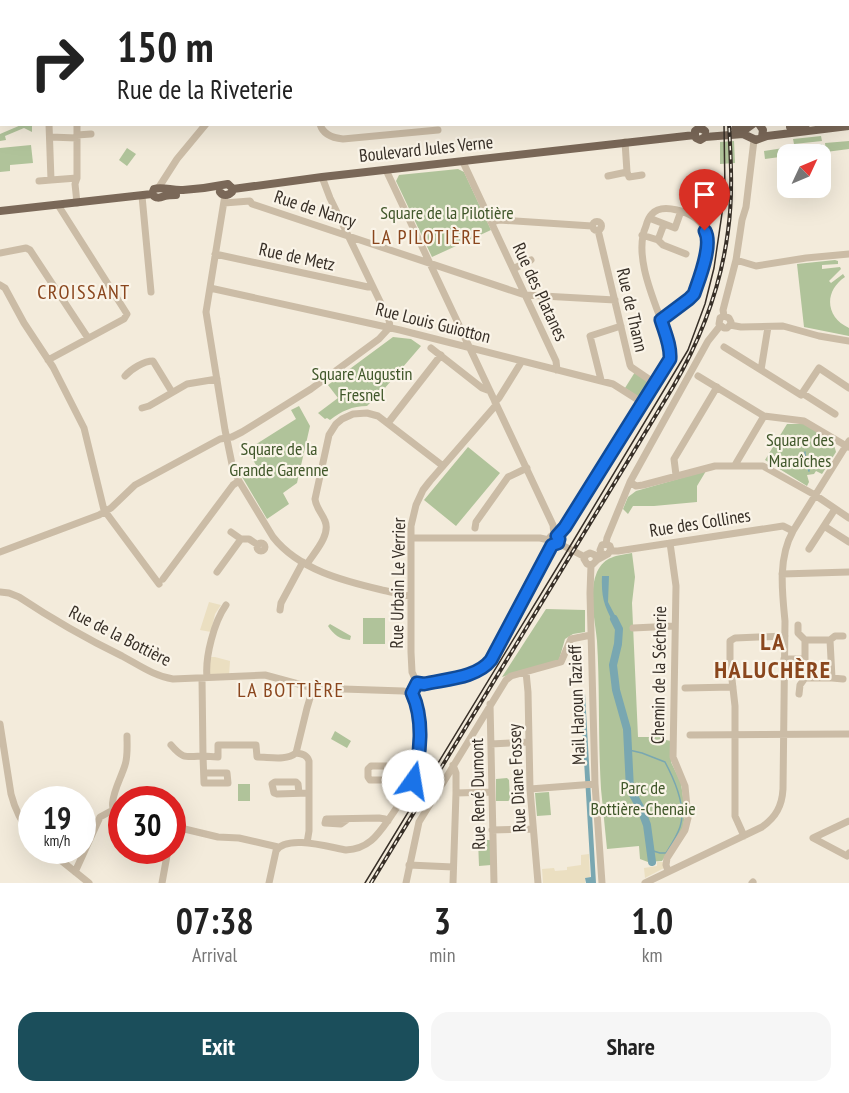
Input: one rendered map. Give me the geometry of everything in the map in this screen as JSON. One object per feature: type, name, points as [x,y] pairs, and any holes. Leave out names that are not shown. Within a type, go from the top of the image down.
[{"type":"main road","points":[[755,131],[794,126]]},
{"type":"main road","points":[[755,131],[849,126]]},
{"type":"main road","name":"Boulevard Jules Verne","points":[[222,194],[228,184],[233,189],[701,131],[743,134],[755,131]]},
{"type":"main road","points":[[0,211],[152,194],[158,198],[163,191],[222,194]]},
{"type":"street","points":[[49,126],[51,180]]},
{"type":"street","points":[[77,126],[75,184],[77,203]]},
{"type":"street","points":[[163,191],[160,184],[204,126]]},
{"type":"street","points":[[320,126],[330,136],[343,139],[438,130]]},
{"type":"street","points":[[724,316],[723,310],[746,207],[755,131]]},
{"type":"street","points":[[50,138],[91,134]]},
{"type":"street","points":[[625,142],[629,177],[642,175]]},
{"type":"street","name":"Rue des Platanes","points":[[463,162],[556,361],[557,370]]},
{"type":"street","points":[[386,170],[553,525],[554,540]]},
{"type":"street","points":[[608,176],[627,172]]},
{"type":"street","points":[[0,552],[105,512],[135,485],[220,439],[242,432],[311,389],[379,339],[390,327],[389,320],[322,177]]},
{"type":"street","points":[[39,181],[76,178]]},
{"type":"street","name":"Rue de Nancy","points":[[243,187],[250,201]]},
{"type":"street","points":[[222,194],[206,312],[230,458],[239,481],[270,533],[284,549],[327,574],[350,582],[410,596]]},
{"type":"street","name":"Rue de Nancy","points":[[222,194],[250,201],[252,204],[525,295],[615,300]]},
{"type":"street","points":[[141,196],[151,292]]},
{"type":"street","points":[[48,360],[127,316],[58,205]]},
{"type":"street","points":[[186,829],[278,847],[287,843],[300,842],[353,850],[372,841],[407,794],[417,768],[420,740],[417,703],[412,693],[417,683],[424,684],[472,674],[488,664],[525,599],[554,540],[565,527],[670,359],[669,342],[661,320],[643,262],[641,251],[642,235],[651,215],[660,209],[681,211],[699,220],[708,236],[707,249],[694,294],[661,320]]},
{"type":"street","points":[[651,215],[675,228],[681,211]]},
{"type":"street","name":"Rue de Thann","points":[[491,222],[499,220],[595,228],[631,367],[656,384]]},
{"type":"street","points":[[658,240],[664,224]]},
{"type":"street","points":[[642,235],[686,254]]},
{"type":"street","points":[[0,253],[26,248],[30,250],[88,338]]},
{"type":"street","name":"Rue de Metz","points":[[215,254],[373,287]]},
{"type":"street","points":[[735,260],[756,266],[849,254]]},
{"type":"street","points":[[513,269],[531,260]]},
{"type":"street","points":[[0,285],[5,288],[48,360],[84,428],[105,512],[161,581],[233,485],[239,481]]},
{"type":"street","name":"Rue Louis Guiotton","points":[[210,288],[390,327],[601,380],[614,384],[643,403]]},
{"type":"street","points":[[724,316],[729,318],[730,325]]},
{"type":"street","points":[[412,538],[540,538],[554,540],[591,558],[605,549],[607,538],[630,482],[708,341],[720,326],[719,321],[724,316]]},
{"type":"street","points":[[720,326],[725,328],[730,325],[788,327],[819,336],[849,340]]},
{"type":"street","points":[[601,380],[590,336],[621,326]]},
{"type":"street","points":[[761,370],[768,327]]},
{"type":"street","points":[[724,347],[835,414]]},
{"type":"street","points":[[431,348],[482,388],[490,391]]},
{"type":"street","points":[[388,423],[441,355]]},
{"type":"street","points":[[125,376],[129,371],[153,360],[172,393]]},
{"type":"street","name":"Rue Urbain Le Verrier","points":[[417,683],[412,672],[411,661],[410,596],[412,520],[419,498],[430,481],[496,403],[522,361]]},
{"type":"street","points":[[802,393],[819,368],[849,388]]},
{"type":"street","points":[[645,883],[762,827],[779,808],[783,789],[785,636],[782,574],[786,549],[793,531],[848,445],[804,421],[764,416],[698,376]]},
{"type":"street","points":[[142,408],[187,384],[217,379]]},
{"type":"street","points":[[676,476],[674,459],[717,387]]},
{"type":"street","points":[[280,610],[281,603],[305,563],[317,552],[325,533],[326,524],[315,505],[315,499],[329,435],[336,424],[353,414],[378,416],[443,466]]},
{"type":"street","points":[[735,465],[764,416]]},
{"type":"street","points":[[630,482],[636,486],[643,485],[710,467],[765,466],[849,518]]},
{"type":"street","points":[[475,528],[476,522],[508,477],[526,468]]},
{"type":"street","points":[[809,549],[835,509]]},
{"type":"street","name":"Rue des Collines","points":[[605,549],[618,552],[783,526],[793,531]]},
{"type":"street","points":[[824,526],[849,542]]},
{"type":"street","points":[[231,532],[240,539],[249,539],[260,544],[270,533]]},
{"type":"street","points":[[217,572],[240,539]]},
{"type":"street","name":"Chemin de la Sécherie","points":[[668,871],[666,865],[668,858],[686,830],[688,818],[685,786],[673,757],[675,586],[670,543]]},
{"type":"street","name":"Mail Haroun Tazieff","points":[[591,558],[595,784],[602,882]]},
{"type":"street","points":[[782,574],[849,572]]},
{"type":"street","name":"Rue de la Bottière","points":[[0,592],[14,595],[104,648],[156,675],[173,679],[205,677],[265,679],[313,688],[412,693]]},
{"type":"street","points":[[204,773],[202,771],[205,677],[216,624],[226,605]]},
{"type":"street","points":[[798,625],[798,633],[806,640],[830,640],[835,636],[843,636]]},
{"type":"street","points":[[633,628],[674,626]]},
{"type":"street","points":[[406,883],[419,822],[506,680],[511,676],[561,662],[571,639],[591,635]]},
{"type":"street","points":[[744,836],[735,816],[735,706],[730,643],[735,638],[785,636]]},
{"type":"street","points":[[799,694],[800,685],[805,678],[806,640]]},
{"type":"street","points":[[830,640],[832,678]]},
{"type":"street","points":[[784,659],[805,659]]},
{"type":"street","name":"Rue Diane Fossey","points":[[526,672],[530,789],[538,883]]},
{"type":"street","points":[[805,678],[843,679]]},
{"type":"street","points":[[685,688],[733,687]]},
{"type":"street","points":[[171,746],[183,756],[218,757],[218,745],[256,745],[257,757],[286,758],[292,756],[296,753],[313,688]]},
{"type":"street","name":"Rue René Dumont","points":[[490,704],[494,883]]},
{"type":"street","points":[[0,724],[10,794],[18,815]]},
{"type":"street","points":[[690,735],[849,734]]},
{"type":"street","points":[[117,786],[126,762],[127,736]]},
{"type":"street","points":[[491,744],[528,742]]},
{"type":"street","points":[[296,753],[305,755],[309,762],[307,843]]},
{"type":"street","points":[[453,765],[456,773],[453,883]]},
{"type":"street","points":[[402,766],[398,780],[370,780],[368,777],[368,769],[371,766],[402,766],[412,766],[417,768]]},
{"type":"street","points":[[530,789],[595,784]]},
{"type":"street","points":[[456,793],[492,792]]},
{"type":"street","points":[[298,793],[309,793]]},
{"type":"street","points":[[75,872],[100,817],[108,812]]},
{"type":"street","points":[[348,819],[379,818],[388,821]]},
{"type":"street","points":[[849,820],[813,838],[847,856],[849,853]]},
{"type":"street","points":[[492,830],[533,829]]},
{"type":"street","points":[[269,883],[278,847]]},
{"type":"street","points":[[65,864],[89,883]]},
{"type":"street","points":[[162,883],[165,864]]},
{"type":"street","points":[[410,865],[453,867]]},
{"type":"green space","points":[[19,126],[32,126],[32,132],[24,128],[5,136],[6,140],[0,141],[0,134]]},
{"type":"green space","points":[[821,136],[822,141],[794,144],[793,139]]},
{"type":"green space","points":[[734,141],[735,163],[720,164],[720,142]]},
{"type":"green space","points":[[849,141],[849,149],[831,151],[831,144],[825,143]]},
{"type":"green space","points":[[31,145],[33,163],[10,165],[10,171],[0,172],[0,148]]},
{"type":"green space","points":[[127,148],[136,154],[127,166],[119,160]]},
{"type":"green space","points":[[777,149],[777,157],[765,159],[764,151]]},
{"type":"green space","name":"Square de la Pilotière","points":[[458,169],[464,172],[491,230],[432,257],[396,181],[399,175]]},
{"type":"green space","points":[[835,260],[838,264],[822,265],[822,269],[840,267],[841,269],[829,281],[831,283],[843,274],[845,277],[833,289],[830,304],[835,317],[849,328],[849,336],[804,327],[797,264]]},
{"type":"green space","name":"Square Augustin Fresnel","points":[[393,337],[411,339],[421,346],[372,403],[347,410],[330,420],[318,413],[338,398],[328,385]]},
{"type":"green space","points":[[635,372],[652,383],[642,399],[625,388]]},
{"type":"green space","name":"Square de la Grande Garenne","points":[[299,406],[310,426],[297,483],[283,493],[289,504],[267,519],[241,475],[256,465],[247,450],[296,419],[291,410]]},
{"type":"green space","name":"Square des Maraîches","points":[[787,424],[804,424],[833,441],[836,452],[822,474],[816,471],[814,474],[807,475],[809,482],[807,486],[765,460]]},
{"type":"green space","points":[[468,447],[500,473],[456,526],[424,500]]},
{"type":"green space","points":[[706,471],[697,486],[697,502],[633,506],[628,514],[623,509],[628,497],[636,491]]},
{"type":"green space","name":"Parc de Bottière-Chenaie","points":[[632,553],[635,577],[632,603],[638,737],[666,737],[666,740],[671,741],[671,762],[681,783],[685,811],[683,830],[662,861],[648,862],[640,859],[639,846],[607,849],[601,789],[598,659],[593,606],[594,580],[604,563],[612,558]]},
{"type":"green space","points":[[546,609],[585,610],[585,632],[573,634],[565,639],[559,660],[502,677]]},
{"type":"green space","points":[[363,618],[385,618],[385,644],[363,644]]},
{"type":"green space","points":[[330,624],[351,636],[350,640],[340,638],[335,634],[328,626]]},
{"type":"green space","points":[[335,731],[351,741],[347,748],[331,739]]},
{"type":"green space","points":[[507,778],[510,800],[496,801],[496,779]]},
{"type":"green space","points":[[238,784],[250,784],[250,801],[238,801]]},
{"type":"green space","points":[[549,792],[551,815],[537,816],[535,793]]},
{"type":"green space","points":[[478,840],[490,840],[491,865],[479,866]]},
{"type":"shaded area","points":[[209,602],[221,605],[215,614],[211,632],[200,630]]},
{"type":"shaded area","points":[[208,657],[230,661],[229,676],[207,677]]},
{"type":"shaded area","points":[[589,854],[590,877],[585,878],[585,883],[543,883],[542,869],[567,870],[567,867],[581,865],[581,855]]},
{"type":"shaded area","points":[[657,862],[664,862],[664,868],[645,878],[644,868],[657,866]]},
{"type":"water","points":[[602,576],[609,576],[608,602],[621,627],[616,627],[606,609],[602,591]]},
{"type":"water","points":[[580,694],[585,694],[596,883],[586,883],[585,878],[591,877]]},
{"type":"waterway","points":[[805,454],[809,471]]},
{"type":"waterway","points":[[614,619],[619,629],[613,665],[616,690],[627,729],[630,789],[647,825],[652,862]]},
{"type":"waterway","points":[[629,750],[665,762],[681,802],[680,827],[666,853],[650,850]]},
{"type":"tram line","points":[[365,883],[688,350],[705,304],[714,268],[725,193],[724,126]]},
{"type":"railway","points":[[371,883],[673,387],[701,331],[715,292],[725,252],[730,218],[729,126]]},
{"type":"district","name":"LA PILOTIÈRE","points":[[427,237]]},
{"type":"district","name":"CROISSANT","points":[[84,292]]},
{"type":"district","name":"LA HALUCHÈRE","points":[[773,656]]},
{"type":"district","name":"LA BOTTIÈRE","points":[[291,690]]},
{"type":"route","points":[[413,781],[420,753],[417,703],[412,693],[417,683],[424,684],[472,674],[483,669],[491,660],[552,545],[558,544],[557,536],[665,370],[671,352],[661,320],[694,294],[707,249],[708,236],[705,231]]}]
